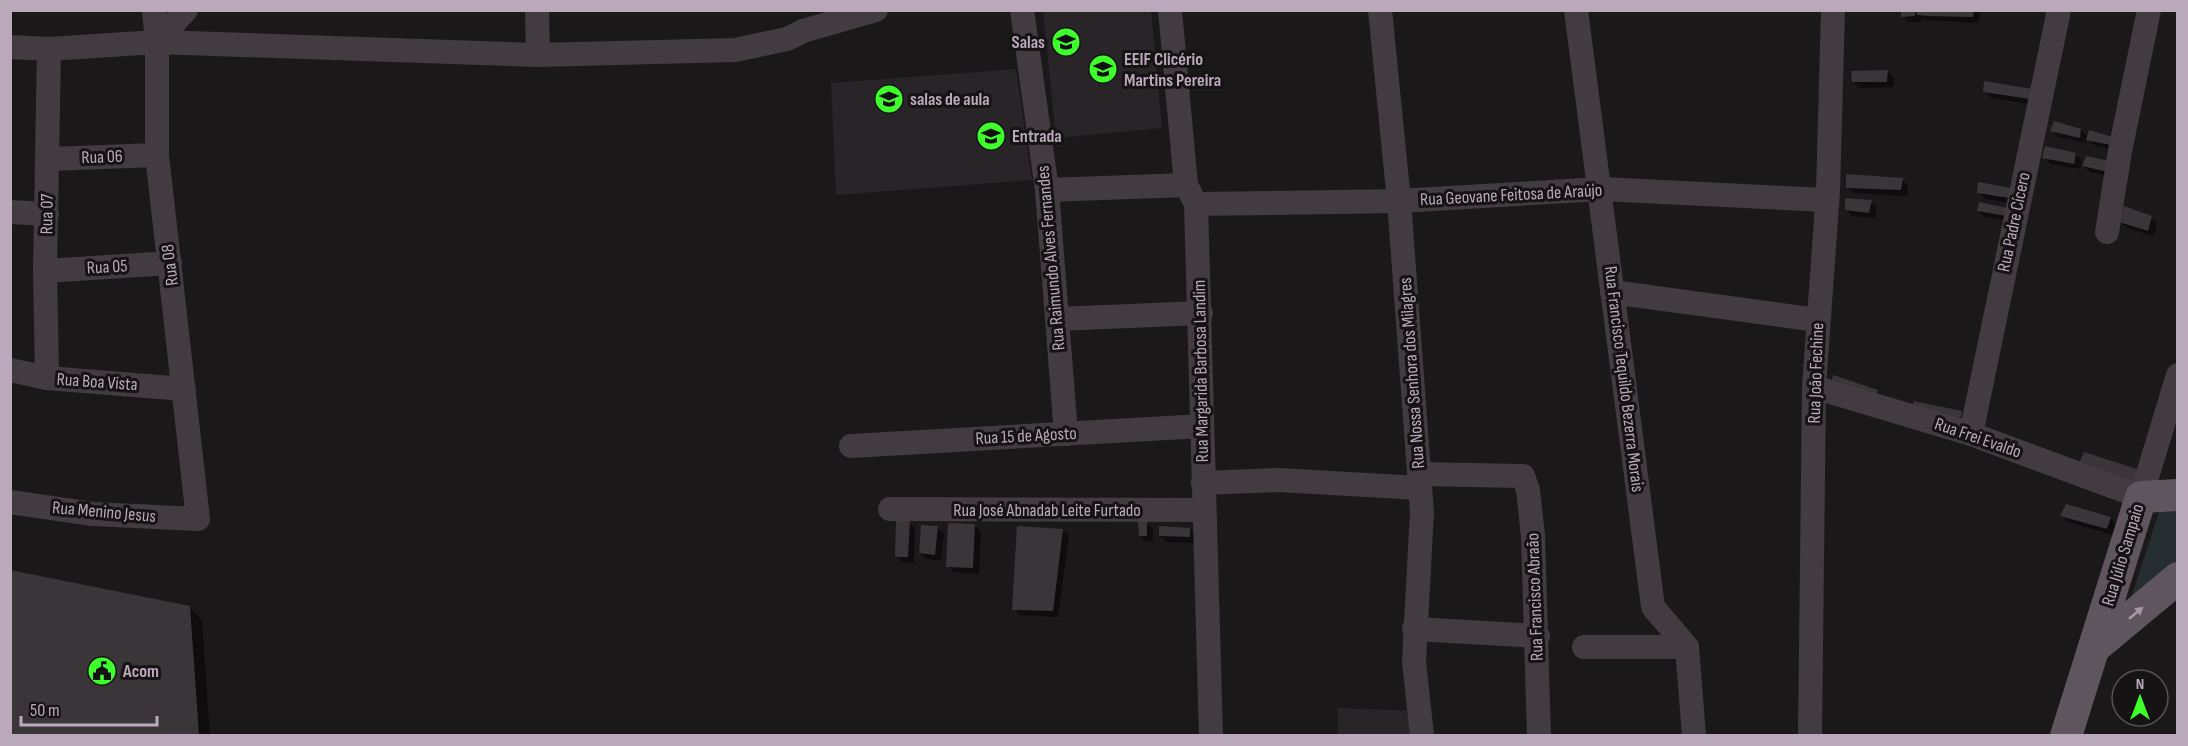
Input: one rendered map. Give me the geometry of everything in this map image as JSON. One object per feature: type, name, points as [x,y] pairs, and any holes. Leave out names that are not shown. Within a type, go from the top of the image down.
[{"type":"main road","points":[[2141,497],[2178,495]]},
{"type":"main road","name":"Rua Júlio Sampaio","points":[[2066,735],[2141,497]]},
{"type":"main road","points":[[2094,648],[2178,578]]},
{"type":"street","name":"Rua 08","points":[[154,10],[157,42],[157,155],[198,519]]},
{"type":"street","points":[[157,42],[186,10]]},
{"type":"street","points":[[537,10],[538,55]]},
{"type":"street","points":[[10,47],[49,49],[157,42],[538,55],[735,50],[787,39],[803,31],[876,10]]},
{"type":"street","name":"Rua Raimundo Alves Fernandes","points":[[1022,10],[1047,190],[1066,434]]},
{"type":"street","name":"Rua Margarida Barbosa Landim","points":[[1170,10],[1191,195],[1201,313],[1203,483],[1211,735]]},
{"type":"street","name":"Rua Nossa Senhora dos Milagres","points":[[1380,10],[1399,201],[1422,513],[1414,629],[1414,661],[1422,735]]},
{"type":"street","name":"Rua Francisco Tequildo Bezerra Morais","points":[[1576,10],[1601,189],[1653,607],[1687,646]]},
{"type":"street","name":"Rua João Fechine","points":[[1810,735],[1814,387],[1826,200],[1833,10]]},
{"type":"street","name":"Rua Padre Cícero","points":[[1971,434],[2059,10]]},
{"type":"street","points":[[2107,232],[2120,152],[2149,10]]},
{"type":"street","name":"Rua 07","points":[[47,378],[45,271],[49,49]]},
{"type":"street","name":"Rua 06","points":[[48,159],[157,155]]},
{"type":"street","name":"Rua Geovane Feitosa de Araújo","points":[[1047,190],[1399,201],[1601,189],[1826,200]]},
{"type":"street","points":[[10,212],[47,214]]},
{"type":"street","name":"Rua 05","points":[[45,271],[170,263]]},
{"type":"street","points":[[1612,292],[1817,320]]},
{"type":"street","points":[[1057,319],[1201,313]]},
{"type":"street","name":"Rua Boa Vista","points":[[10,370],[47,378],[184,389]]},
{"type":"street","name":"Rua Júlio Sampaio","points":[[2141,497],[2178,375]]},
{"type":"street","name":"Rua Frei Evaldo","points":[[1814,387],[1971,434],[2141,497]]},
{"type":"street","name":"Rua 15 de Agosto","points":[[851,446],[1202,426]]},
{"type":"street","name":"Rua Francisco Abraão","points":[[1420,481],[1506,475],[1523,476],[1528,490],[1533,536],[1538,636],[1539,735]]},
{"type":"street","points":[[1203,483],[1278,480],[1420,481]]},
{"type":"street","name":"Rua Menino Jesus","points":[[10,502],[93,514],[198,519]]},
{"type":"street","name":"Rua José Abnadab Leite Furtado","points":[[890,509],[1204,510]]},
{"type":"street","points":[[1414,629],[1538,636]]},
{"type":"street","points":[[1584,647],[1687,646],[1694,735]]},
{"type":"shaded area","name":"EEIF Clicério Martins Pereira","points":[[1043,11],[1151,11],[1162,128],[1056,138]]},
{"type":"shaded area","points":[[1016,69],[1032,180],[836,195],[831,83]]},
{"type":"shaded area","points":[[2177,505],[2177,568],[2126,613],[2161,506]]},
{"type":"shaded area","points":[[1338,708],[1414,711],[1413,735],[1338,736]]},
{"type":"building","points":[[1901,10],[1916,10],[1915,16],[1901,17]]},
{"type":"building","points":[[1917,10],[1974,10],[1973,17],[1917,15]]},
{"type":"building","points":[[1888,70],[1887,82],[1852,82],[1851,71]]},
{"type":"building","points":[[1984,81],[2032,89],[2030,99],[1983,92]]},
{"type":"building","points":[[2054,121],[2081,129],[2080,138],[2050,131]]},
{"type":"building","points":[[2089,130],[2116,138],[2115,146],[2086,140]]},
{"type":"building","points":[[2045,146],[2076,153],[2074,164],[2042,158]]},
{"type":"building","points":[[2086,156],[2110,161],[2108,172],[2082,166]]},
{"type":"building","points":[[1846,174],[1903,178],[1901,190],[1846,188]]},
{"type":"building","points":[[1978,182],[2012,188],[2010,198],[1977,193]]},
{"type":"building","points":[[1845,198],[1872,200],[1869,213],[1845,210]]},
{"type":"building","points":[[1979,202],[2008,208],[2006,216],[1977,211]]},
{"type":"building","points":[[2124,206],[2152,216],[2148,231],[2119,222]]},
{"type":"building","points":[[1833,375],[1878,390],[1873,401],[1830,388]]},
{"type":"building","points":[[1914,401],[1962,411],[1960,425],[1911,412]]},
{"type":"building","points":[[2084,452],[2140,470],[2134,486],[2078,466]]},
{"type":"building","points":[[2066,504],[2111,517],[2107,529],[2060,516]]},
{"type":"building","points":[[896,519],[910,520],[908,557],[895,557]]},
{"type":"building","points":[[1138,521],[1147,521],[1147,536],[1139,536]]},
{"type":"building","points":[[948,523],[975,524],[973,568],[946,567]]},
{"type":"building","points":[[921,525],[938,526],[935,555],[919,553]]},
{"type":"building","points":[[1017,526],[1063,529],[1053,611],[1012,610]]},
{"type":"building","points":[[1159,526],[1190,528],[1190,537],[1159,536]]},
{"type":"building","name":"Acom","points":[[10,570],[190,606],[199,735],[10,735]]},
{"type":"place","name":"Salas","points":[[1066,42]]},
{"type":"place","name":"EEIF Clicério Martins Pereira","points":[[1103,69]]},
{"type":"place","name":"salas de aula","points":[[889,99]]},
{"type":"place","name":"Entrada","points":[[991,136]]},
{"type":"place","name":"Acom","points":[[102,671]]}]
